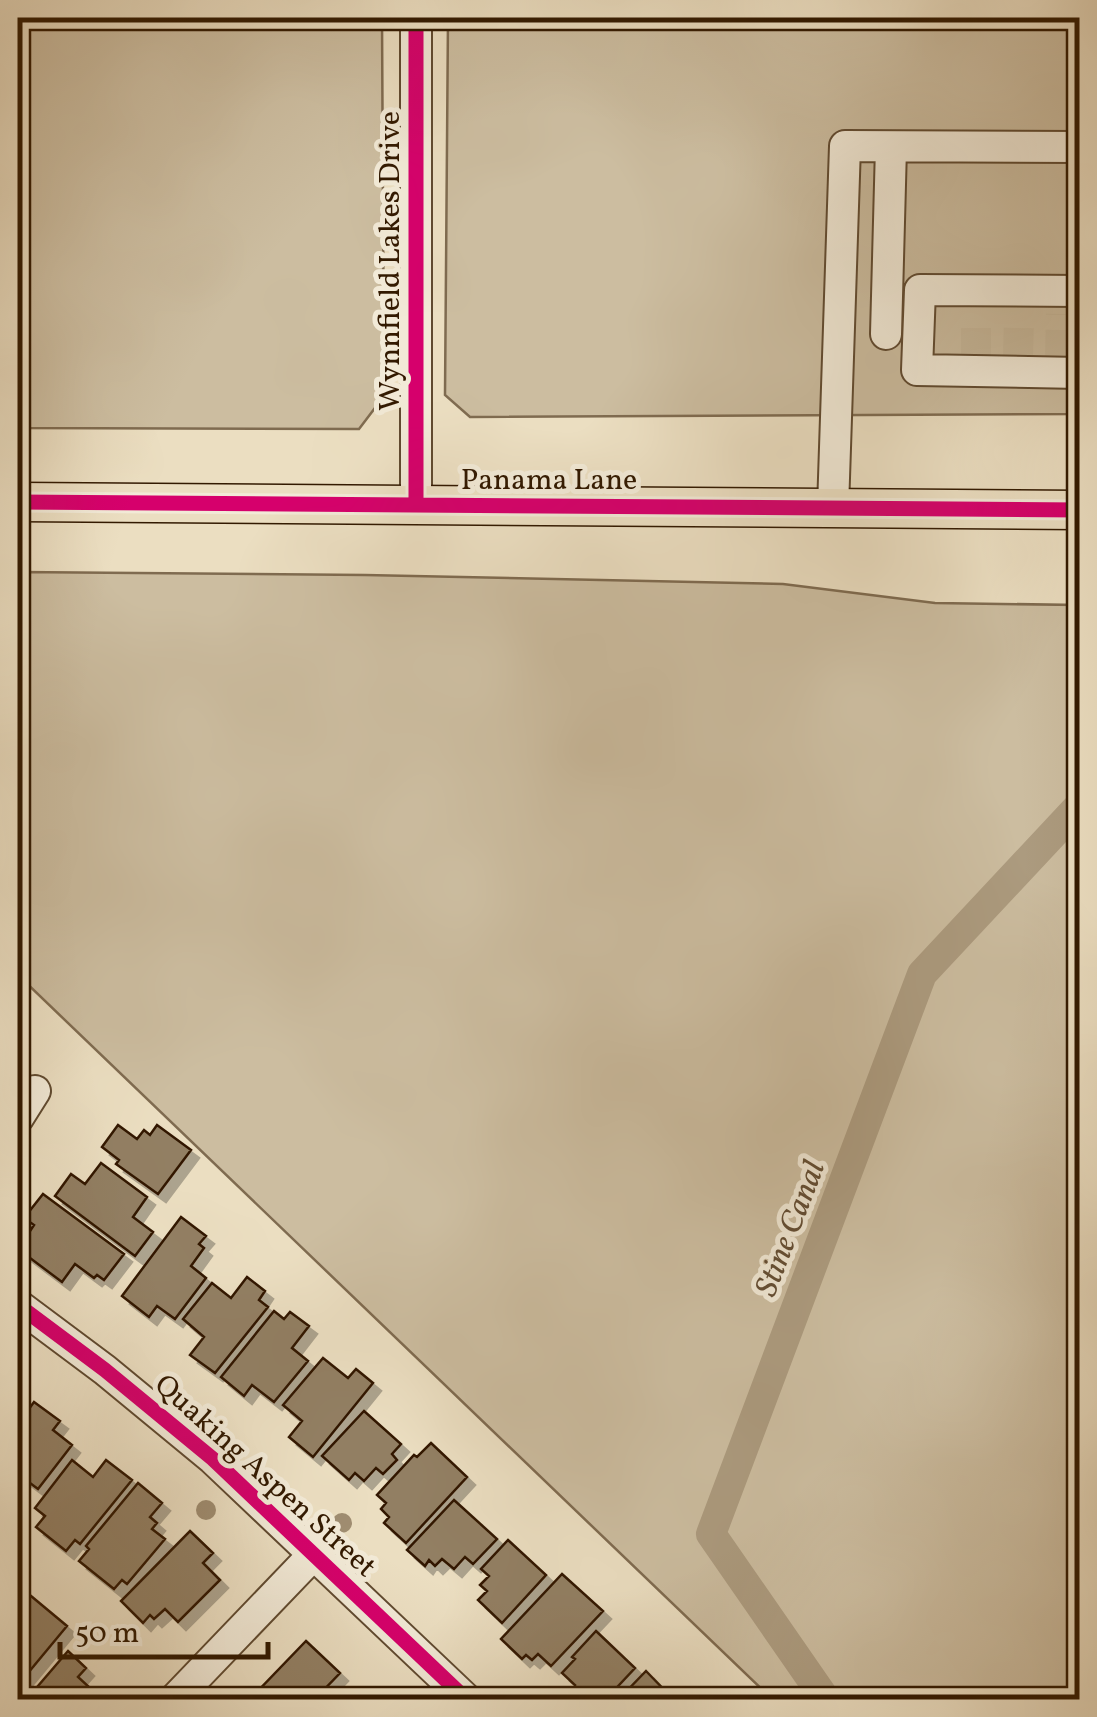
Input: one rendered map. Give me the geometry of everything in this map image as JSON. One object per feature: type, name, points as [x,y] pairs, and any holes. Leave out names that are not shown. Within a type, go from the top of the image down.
[{"type":"main road","name":"Panama Lane","points":[[18,502],[1080,510]]},
{"type":"street","name":"Wynnfield Lakes Drive","points":[[416,18],[416,505]]},
{"type":"street","points":[[832,508],[846,146],[1080,148]]},
{"type":"street","points":[[886,334],[891,147]]},
{"type":"street","points":[[1066,368],[975,365],[916,370],[920,290],[976,303],[1068,299]]},
{"type":"street","points":[[840,334],[918,334]]},
{"type":"street","points":[[18,1118],[35,1091]]},
{"type":"street","name":"Quaking Aspen Street","points":[[18,1305],[213,1459],[467,1700]]},
{"type":"street","points":[[174,1700],[315,1553]]},
{"type":"shaded area","points":[[18,18],[382,18],[384,396],[359,429],[18,428]]},
{"type":"shaded area","points":[[448,18],[1079,18],[1079,414],[470,417],[445,395]]},
{"type":"shaded area","points":[[18,572],[783,584],[935,603],[1079,605],[1079,1699],[772,1699],[18,975]]},
{"type":"building","points":[[118,1125],[137,1139],[144,1130],[150,1135],[157,1125],[191,1150],[158,1194],[116,1164],[119,1160],[102,1147]]},
{"type":"building","points":[[101,1163],[147,1197],[133,1217],[153,1232],[135,1256],[55,1196],[71,1174],[85,1184]]},
{"type":"building","points":[[43,1194],[124,1254],[104,1280],[97,1275],[94,1278],[75,1264],[62,1282],[18,1249],[34,1225],[24,1218]]},
{"type":"building","points":[[181,1217],[206,1236],[199,1244],[204,1248],[191,1266],[206,1278],[175,1319],[157,1306],[149,1317],[122,1296]]},
{"type":"building","points":[[247,1277],[265,1291],[259,1300],[268,1307],[215,1373],[190,1355],[204,1337],[183,1319],[212,1283],[231,1298]]},
{"type":"building","points":[[274,1311],[284,1319],[290,1312],[309,1326],[292,1348],[308,1361],[274,1402],[252,1385],[244,1396],[221,1377]]},
{"type":"building","points":[[323,1358],[348,1378],[356,1369],[373,1383],[313,1457],[289,1437],[302,1421],[283,1405]]},
{"type":"building","points":[[34,1402],[60,1421],[53,1430],[72,1445],[38,1489],[22,1477],[18,1483],[18,1424]]},
{"type":"building","points":[[364,1411],[401,1444],[392,1454],[397,1460],[383,1474],[376,1468],[364,1481],[355,1473],[349,1480],[322,1456]]},
{"type":"building","points":[[431,1443],[467,1477],[406,1543],[384,1523],[389,1517],[381,1509],[386,1503],[377,1495],[414,1455],[417,1457]]},
{"type":"building","points":[[72,1460],[93,1477],[106,1460],[132,1480],[80,1544],[75,1540],[66,1551],[36,1527],[45,1516],[35,1508]]},
{"type":"building","points":[[138,1483],[162,1503],[150,1517],[157,1523],[152,1529],[165,1539],[127,1584],[122,1580],[114,1589],[79,1561],[89,1549],[86,1546]]},
{"type":"building","points":[[454,1500],[497,1539],[473,1564],[465,1557],[454,1569],[442,1559],[435,1566],[429,1560],[425,1566],[407,1550]]},
{"type":"building","points":[[190,1531],[213,1553],[203,1563],[220,1580],[178,1622],[165,1609],[143,1623],[121,1601]]},
{"type":"building","points":[[508,1540],[546,1575],[502,1623],[478,1600],[487,1591],[480,1585],[489,1576],[481,1569]]},
{"type":"building","points":[[562,1574],[603,1611],[551,1666],[538,1654],[532,1660],[526,1655],[522,1659],[501,1639]]},
{"type":"building","points":[[25,1591],[67,1626],[18,1685],[18,1600]]},
{"type":"building","points":[[596,1631],[635,1668],[605,1700],[577,1700],[569,1692],[575,1685],[562,1673]]},
{"type":"building","points":[[306,1641],[340,1673],[314,1700],[259,1700],[254,1695]]},
{"type":"building","points":[[68,1651],[86,1668],[78,1677],[103,1700],[26,1700]]},
{"type":"building","points":[[646,1671],[674,1700],[618,1700]]},
{"type":"waterway","name":"Stine Canal","points":[[826,1700],[711,1534],[922,974],[1080,805]]},
{"type":"tunnel","points":[[1060,360],[1061,314]]},
{"type":"tunnel","points":[[976,315],[976,358]]},
{"type":"tunnel","points":[[1018,358],[1019,316]]},
{"type":"cycle path","points":[[416,18],[416,505]]},
{"type":"cycle path","points":[[18,502],[1080,510]]},
{"type":"cycle path","points":[[18,1305],[213,1459],[467,1700]]}]
